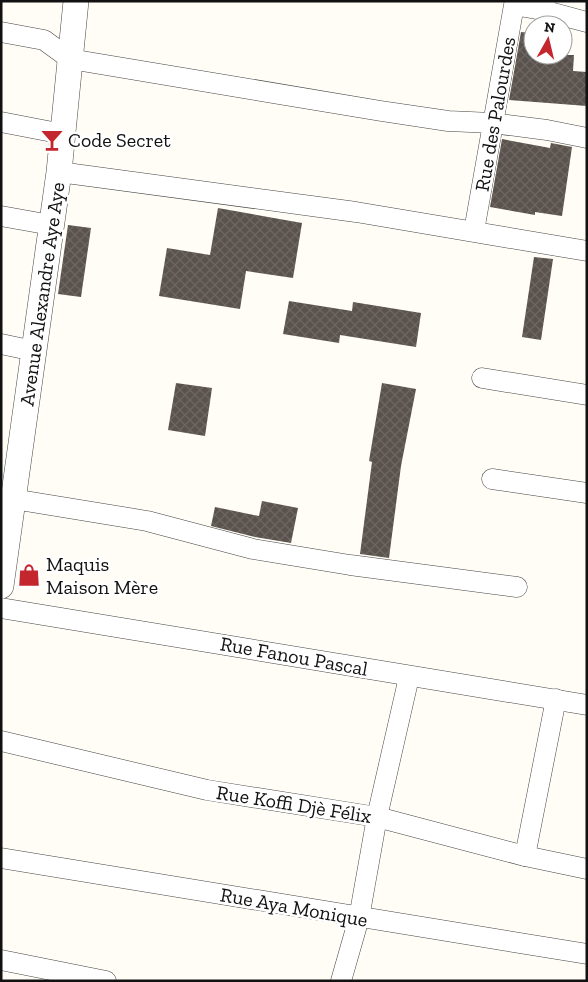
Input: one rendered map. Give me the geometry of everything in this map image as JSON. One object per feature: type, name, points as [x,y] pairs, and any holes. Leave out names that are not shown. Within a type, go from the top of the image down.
[{"type":"street","name":"Avenue Alexandre Aye Aye","points":[[1,586],[8,513],[34,350],[59,172],[76,1]]},
{"type":"street","name":"Rue des Palourdes","points":[[474,231],[492,124],[506,3],[544,6],[587,22]]},
{"type":"street","points":[[1,32],[44,40],[70,59],[381,111],[448,121],[492,124],[587,138]]},
{"type":"street","points":[[1,122],[63,134]]},
{"type":"street","points":[[59,172],[356,212],[587,250]]},
{"type":"street","points":[[1,216],[51,225]]},
{"type":"street","points":[[1,344],[34,350]]},
{"type":"street","points":[[482,378],[587,395]]},
{"type":"street","points":[[492,479],[587,493]]},
{"type":"street","points":[[8,513],[130,517],[253,549],[350,565],[518,587]]},
{"type":"street","name":"Rue Fanou Pascal","points":[[1,608],[587,705]]},
{"type":"street","points":[[341,981],[359,918],[377,817],[409,676]]},
{"type":"street","points":[[525,856],[556,699]]},
{"type":"street","name":"Rue Koffi Djè Félix","points":[[1,741],[207,790],[377,817],[525,856],[587,869]]},
{"type":"street","name":"Rue Aya Monique","points":[[1,858],[587,954]]},
{"type":"street","points":[[1,960],[106,981]]},
{"type":"building","points":[[521,32],[523,32],[523,65],[573,65],[574,55],[573,71],[587,72],[587,106],[509,100]]},
{"type":"building","points":[[502,139],[550,148],[551,143],[572,147],[562,216],[535,212],[535,215],[490,207]]},
{"type":"building","points":[[218,208],[302,223],[293,278],[246,271],[240,309],[159,296],[167,248],[210,255]]},
{"type":"building","points":[[68,225],[91,228],[81,297],[58,294]]},
{"type":"building","points":[[534,257],[553,259],[541,340],[522,337]]},
{"type":"building","points":[[289,301],[352,311],[353,302],[421,313],[416,347],[340,335],[339,343],[283,334]]},
{"type":"building","points":[[176,383],[212,388],[205,436],[168,430]]},
{"type":"building","points":[[382,383],[416,389],[401,466],[389,558],[360,554],[372,462],[369,461]]},
{"type":"building","points":[[262,501],[298,508],[291,543],[255,537],[211,526],[215,507],[259,516]]},
{"type":"place","name":"Code Secret","points":[[52,140]]},
{"type":"place","name":"Maquis Maison Mère","points":[[29,575]]}]
